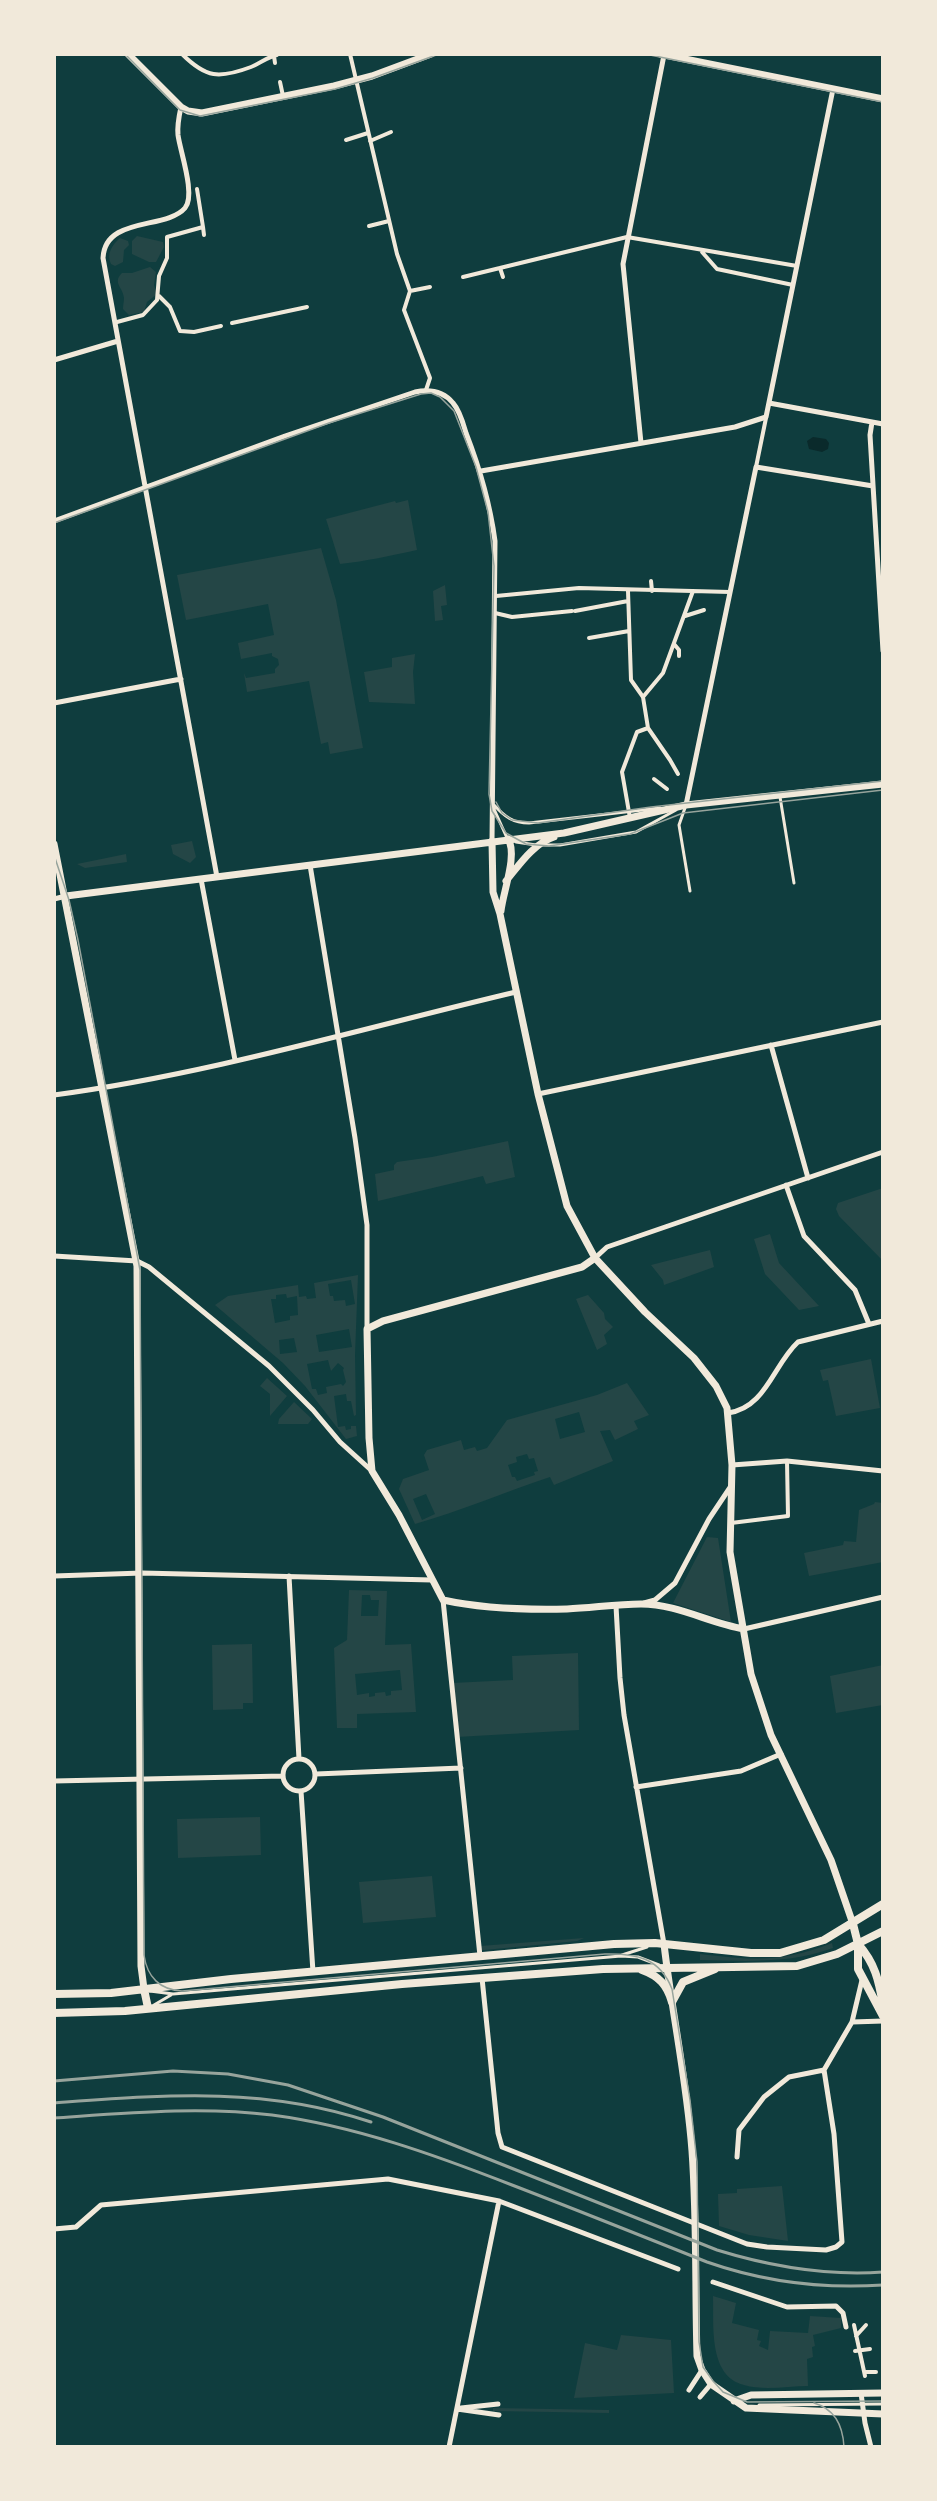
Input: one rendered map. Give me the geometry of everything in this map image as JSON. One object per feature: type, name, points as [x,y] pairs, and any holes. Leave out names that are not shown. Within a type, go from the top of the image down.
[{"type":"main road","points":[[54,1994],[111,1993],[597,1945],[664,1944],[751,1953],[780,1953],[816,1944],[883,1904]]},
{"type":"main road","points":[[853,1924],[858,1944],[858,1969],[883,2016]]},
{"type":"main road","points":[[54,2013],[148,2008],[482,1978],[635,1968],[797,1966],[830,1957],[883,1931]]},
{"type":"main road","points":[[858,1944],[870,1957],[883,2005]]},
{"type":"main road","points":[[672,2002],[683,1982],[718,1967]]},
{"type":"main road","points":[[635,1968],[661,1980],[668,1989],[672,2002]]},
{"type":"main road","points":[[144,1989],[148,2008]]},
{"type":"street","points":[[128,54],[181,107],[188,111],[202,113],[355,81],[431,54]]},
{"type":"street","points":[[182,54],[196,68],[210,74],[227,73],[252,66],[267,56],[275,56],[275,63]]},
{"type":"street","points":[[350,54],[397,254],[410,291],[405,310],[430,378],[426,390]]},
{"type":"street","points":[[641,443],[623,264],[662,54],[883,99]]},
{"type":"street","points":[[280,82],[283,97]]},
{"type":"street","points":[[686,805],[833,89]]},
{"type":"street","points":[[181,107],[178,133],[189,198],[184,209],[179,213],[118,232],[106,243],[103,258],[117,322],[118,341],[147,487],[217,877]]},
{"type":"street","points":[[370,141],[391,132]]},
{"type":"street","points":[[346,140],[368,134]]},
{"type":"street","points":[[197,189],[204,235]]},
{"type":"street","points":[[369,226],[389,221]]},
{"type":"street","points":[[117,322],[147,312],[159,296],[159,276],[167,258],[167,237],[203,227]]},
{"type":"street","points":[[463,278],[627,237],[796,266]]},
{"type":"street","points":[[701,251],[717,269],[793,285]]},
{"type":"street","points":[[500,268],[503,277]]},
{"type":"street","points":[[410,291],[430,286]]},
{"type":"street","points":[[159,296],[170,307],[180,331],[194,332],[221,326]]},
{"type":"street","points":[[232,323],[307,307]]},
{"type":"street","points":[[397,313],[405,310]]},
{"type":"street","points":[[54,360],[118,341]]},
{"type":"street","points":[[54,521],[323,423],[426,390],[436,391],[457,409],[481,471],[495,542],[496,596],[491,802],[494,892],[537,1094],[567,1206],[595,1258],[645,1312],[694,1358],[719,1391],[728,1413],[732,1465],[730,1552],[758,1698],[781,1754],[831,1860],[853,1924]]},
{"type":"street","points":[[769,403],[883,424]]},
{"type":"street","points":[[481,471],[735,427],[766,417]]},
{"type":"street","points":[[872,422],[870,435],[881,570],[883,651]]},
{"type":"street","points":[[756,467],[873,486]]},
{"type":"street","points":[[651,581],[652,591]]},
{"type":"street","points":[[496,596],[579,588],[730,592]]},
{"type":"street","points":[[588,588],[589,594]]},
{"type":"street","points":[[628,591],[631,680],[643,697],[648,728],[678,774]]},
{"type":"street","points":[[643,697],[663,673],[693,591]]},
{"type":"street","points":[[495,613],[512,617],[582,610],[628,601]]},
{"type":"street","points":[[684,616],[704,610]]},
{"type":"street","points":[[589,638],[629,631]]},
{"type":"street","points":[[674,644],[679,650],[679,656]]},
{"type":"street","points":[[54,703],[181,679]]},
{"type":"street","points":[[629,815],[622,772],[637,732],[648,728]]},
{"type":"street","points":[[654,779],[667,789]]},
{"type":"street","points":[[506,881],[545,840],[629,815],[686,805],[883,784]]},
{"type":"street","points":[[54,899],[564,833]]},
{"type":"street","points":[[500,914],[512,860],[511,843],[508,839]]},
{"type":"street","points":[[54,844],[137,1261],[141,1966],[144,1989]]},
{"type":"street","points":[[310,865],[367,1224],[369,1438],[372,1471]]},
{"type":"street","points":[[201,879],[235,1060]]},
{"type":"street","points":[[54,1095],[104,1088],[235,1060],[516,992]]},
{"type":"street","points":[[537,1094],[883,1022]]},
{"type":"street","points":[[771,1045],[808,1178]]},
{"type":"street","points":[[367,1329],[383,1321],[582,1267],[607,1247],[883,1152]]},
{"type":"street","points":[[786,1185],[804,1236],[855,1290],[868,1324]]},
{"type":"street","points":[[54,1256],[137,1261],[148,1267],[269,1366],[313,1410],[340,1442],[372,1471],[399,1515],[443,1600],[480,1956]]},
{"type":"street","points":[[728,1413],[737,1412],[758,1400],[798,1342],[883,1321]]},
{"type":"street","points":[[732,1465],[787,1461],[883,1471]]},
{"type":"street","points":[[731,1523],[788,1516],[787,1461]]},
{"type":"street","points":[[443,1600],[474,1607],[519,1609],[616,1606],[642,1604],[655,1600],[675,1583],[709,1519],[732,1484]]},
{"type":"street","points":[[54,1576],[140,1573],[432,1580]]},
{"type":"street","points":[[289,1576],[299,1759]]},
{"type":"street","points":[[642,1604],[676,1609],[744,1629],[883,1597]]},
{"type":"street","points":[[616,1606],[620,1678],[636,1787],[664,1944],[693,2151],[697,2356],[711,2384],[748,2409],[883,2414]]},
{"type":"street","points":[[636,1787],[741,1771],[781,1754]]},
{"type":"street","points":[[299,1759],[312,1765],[315,1774],[313,1783],[302,1791],[291,1789],[283,1776],[286,1766],[299,1759]]},
{"type":"street","points":[[315,1774],[461,1768]]},
{"type":"street","points":[[54,1781],[283,1776]]},
{"type":"street","points":[[302,1791],[313,1972]]},
{"type":"street","points":[[482,1978],[499,2142],[506,2150],[747,2244],[788,2249],[826,2250],[836,2247],[842,2241],[834,2134],[824,2070],[852,2022],[862,1980]]},
{"type":"street","points":[[852,2022],[883,2021]]},
{"type":"street","points":[[737,2157],[739,2130],[764,2097],[789,2077],[824,2070]]},
{"type":"street","points":[[54,2229],[76,2227],[100,2205],[388,2179],[499,2201],[678,2269]]},
{"type":"street","points":[[449,2447],[499,2201]]},
{"type":"street","points":[[713,2282],[787,2307],[836,2306],[843,2313],[846,2327]]},
{"type":"street","points":[[854,2325],[857,2350],[865,2374],[876,2372]]},
{"type":"street","points":[[856,2336],[866,2325]]},
{"type":"street","points":[[857,2350],[870,2349]]},
{"type":"street","points":[[689,2390],[702,2370]]},
{"type":"street","points":[[700,2397],[711,2384]]},
{"type":"street","points":[[861,2393],[871,2447]]},
{"type":"street","points":[[734,2401],[751,2395],[883,2393]]},
{"type":"street","points":[[457,2409],[498,2404]]},
{"type":"street","points":[[457,2409],[499,2415]]},
{"type":"lane","points":[[780,796],[794,883]]},
{"type":"lane","points":[[491,802],[508,839],[538,845],[572,843],[636,832],[686,805]]},
{"type":"lane","points":[[491,802],[505,817],[522,823],[629,815]]},
{"type":"lane","points":[[686,805],[679,825],[690,891]]},
{"type":"lane","points":[[621,1956],[664,1944]]},
{"type":"lane","points":[[144,1989],[156,1993],[173,1994],[621,1956],[638,1957],[666,1967]]},
{"type":"lane","points":[[148,2008],[173,1994]]},
{"type":"lane","points":[[734,2401],[755,2405],[883,2404]]},
{"type":"shaded area","points":[[137,236],[163,242],[164,247],[156,262],[149,262],[132,254],[132,241]]},
{"type":"shaded area","points":[[120,238],[128,241],[129,245],[124,250],[123,262],[115,266],[111,264],[110,253]]},
{"type":"shaded area","points":[[150,267],[156,272],[154,285],[157,294],[147,302],[144,312],[129,315],[123,309],[124,298],[118,282],[119,276],[122,273],[132,273]]},
{"type":"shaded area","points":[[813,437],[826,439],[829,443],[828,449],[822,452],[809,449],[807,441]]},
{"type":"shaded area","points":[[408,500],[417,550],[340,564],[326,519],[395,501],[396,503]]},
{"type":"shaded area","points":[[321,548],[336,600],[363,748],[330,754],[328,742],[321,744],[309,681],[247,692],[244,673],[246,678],[275,673],[279,665],[278,659],[272,656],[272,653],[241,659],[238,643],[274,635],[268,604],[186,620],[177,575]]},
{"type":"shaded area","points":[[445,585],[447,605],[441,606],[443,620],[435,621],[433,591]]},
{"type":"shaded area","points":[[415,654],[413,672],[415,704],[369,702],[364,672],[392,667],[392,658]]},
{"type":"shaded area","points":[[192,841],[196,857],[190,863],[173,854],[171,845]]},
{"type":"shaded area","points":[[126,854],[127,862],[85,868],[77,864]]},
{"type":"shaded area","points":[[508,1141],[515,1177],[486,1184],[483,1176],[378,1201],[375,1174],[394,1170],[397,1162]]},
{"type":"shaded area","points":[[883,1188],[883,1261],[839,1216],[836,1209],[838,1203]]},
{"type":"shaded area","points":[[770,1234],[779,1263],[819,1306],[799,1310],[765,1274],[754,1239]]},
{"type":"shaded area","points":[[710,1250],[714,1267],[664,1285],[663,1280],[651,1265]]},
{"type":"shaded area","points":[[358,1275],[355,1355],[356,1415],[354,1416],[351,1401],[347,1401],[346,1394],[334,1396],[338,1427],[345,1426],[346,1430],[351,1429],[351,1426],[356,1426],[357,1436],[346,1439],[305,1386],[283,1363],[215,1305],[228,1296],[298,1285],[299,1297],[316,1298],[314,1283]],"holes":[[[351,1280],[355,1304],[346,1306],[345,1300],[334,1301],[333,1296],[330,1296],[328,1284]],[[286,1294],[287,1298],[297,1296],[298,1315],[290,1316],[290,1320],[275,1323],[271,1299],[276,1299],[276,1295]],[[349,1329],[352,1347],[319,1352],[316,1335]],[[294,1338],[297,1352],[280,1354],[279,1340]],[[328,1360],[331,1371],[338,1363],[344,1368],[346,1382],[343,1386],[341,1384],[326,1387],[327,1393],[318,1395],[316,1389],[312,1389],[307,1364]]]},
{"type":"shaded area","points":[[588,1295],[613,1327],[604,1335],[607,1344],[597,1350],[576,1299]]},
{"type":"shaded area","points":[[871,1359],[880,1408],[836,1416],[828,1380],[823,1381],[820,1370]]},
{"type":"shaded area","points":[[267,1378],[287,1396],[270,1416],[270,1394],[260,1386]]},
{"type":"shaded area","points":[[627,1383],[649,1415],[634,1421],[638,1429],[615,1440],[610,1430],[600,1431],[613,1461],[554,1485],[550,1477],[415,1524],[399,1489],[403,1479],[429,1470],[424,1455],[427,1450],[461,1440],[464,1450],[475,1447],[477,1451],[487,1448],[507,1420],[597,1395]],"holes":[[[579,1412],[585,1432],[560,1439],[555,1419]],[[527,1454],[529,1459],[534,1458],[538,1471],[534,1472],[535,1475],[517,1481],[515,1477],[512,1477],[508,1465],[517,1462],[516,1457]],[[426,1494],[435,1514],[422,1520],[413,1499]]]},
{"type":"shaded area","points":[[294,1402],[312,1419],[308,1424],[278,1424],[279,1419]]},
{"type":"shaded area","points":[[875,1502],[883,1503],[883,1562],[809,1576],[804,1553],[843,1545],[844,1541],[856,1542],[859,1510]]},
{"type":"shaded area","points":[[707,1537],[718,1538],[731,1622],[673,1603]]},
{"type":"shaded area","points":[[349,1590],[387,1591],[385,1645],[411,1644],[416,1712],[357,1714],[357,1728],[337,1728],[334,1648],[347,1640]],"holes":[[[362,1595],[370,1595],[371,1600],[379,1600],[378,1616],[361,1616]],[[400,1670],[402,1690],[391,1691],[391,1695],[386,1696],[385,1692],[375,1693],[375,1696],[369,1697],[369,1693],[357,1695],[355,1674]]]},
{"type":"shaded area","points":[[252,1644],[253,1703],[243,1703],[243,1709],[213,1710],[212,1645]]},
{"type":"shaded area","points":[[578,1653],[579,1730],[457,1737],[452,1683],[513,1680],[512,1656]]},
{"type":"shaded area","points":[[883,1665],[883,1705],[836,1713],[830,1676]]},
{"type":"shaded area","points":[[260,1817],[261,1855],[178,1858],[177,1819]]},
{"type":"shaded area","points":[[432,1876],[436,1917],[363,1923],[359,1882]]},
{"type":"shaded area","points":[[584,1938],[577,1941],[485,1950],[482,1950],[480,1946]]},
{"type":"shaded area","points":[[832,1943],[833,1948],[801,1957],[751,1961],[700,1960],[700,1954],[736,1958],[782,1957]]},
{"type":"shaded area","points":[[782,2186],[788,2241],[749,2235],[719,2226],[718,2194],[737,2193],[737,2189]]},
{"type":"shaded area","points":[[713,2296],[736,2303],[732,2323],[759,2330],[757,2340],[761,2341],[759,2346],[768,2350],[770,2331],[808,2333],[810,2316],[841,2318],[841,2328],[813,2335],[815,2346],[812,2347],[813,2357],[807,2359],[808,2386],[768,2388],[744,2385],[732,2380],[719,2361],[715,2348]]},
{"type":"shaded area","points":[[621,2335],[671,2340],[674,2393],[574,2398],[585,2343],[617,2350]]},
{"type":"shaded area","points":[[493,2408],[609,2410],[609,2413],[493,2411]]},
{"type":"tram line","points":[[125,54],[180,110],[200,116],[335,89],[439,54]]},
{"type":"tram line","points":[[645,54],[883,102]]},
{"type":"tram line","points":[[54,523],[329,423],[421,394],[431,393],[440,397],[454,411],[476,467],[488,512],[494,566],[489,794],[492,811],[506,833],[526,844],[549,846],[630,834],[683,813],[883,790]]},
{"type":"tram line","points":[[496,802],[502,813],[512,820],[538,823],[651,807],[883,781]]},
{"type":"tram line","points":[[54,855],[69,900],[78,940],[140,1270],[144,1955],[148,1970],[161,1985],[182,1991],[605,1954],[637,1956],[654,1964],[661,1970],[672,1989],[690,2100],[697,2162],[699,2342],[703,2367],[723,2392],[747,2402],[883,2401]]},
{"type":"tram line","points":[[814,2403],[832,2414],[840,2426],[844,2447]]},
{"type":"railway","points":[[54,2081],[173,2071],[228,2074],[288,2085],[383,2117],[717,2250],[799,2269],[841,2273],[883,2272]]},
{"type":"railway","points":[[54,2103],[174,2096],[253,2098],[292,2103],[371,2122]]},
{"type":"railway","points":[[54,2118],[136,2112],[218,2111],[272,2115],[334,2126],[394,2143],[483,2174],[728,2269],[750,2275],[816,2285],[883,2285]]}]
